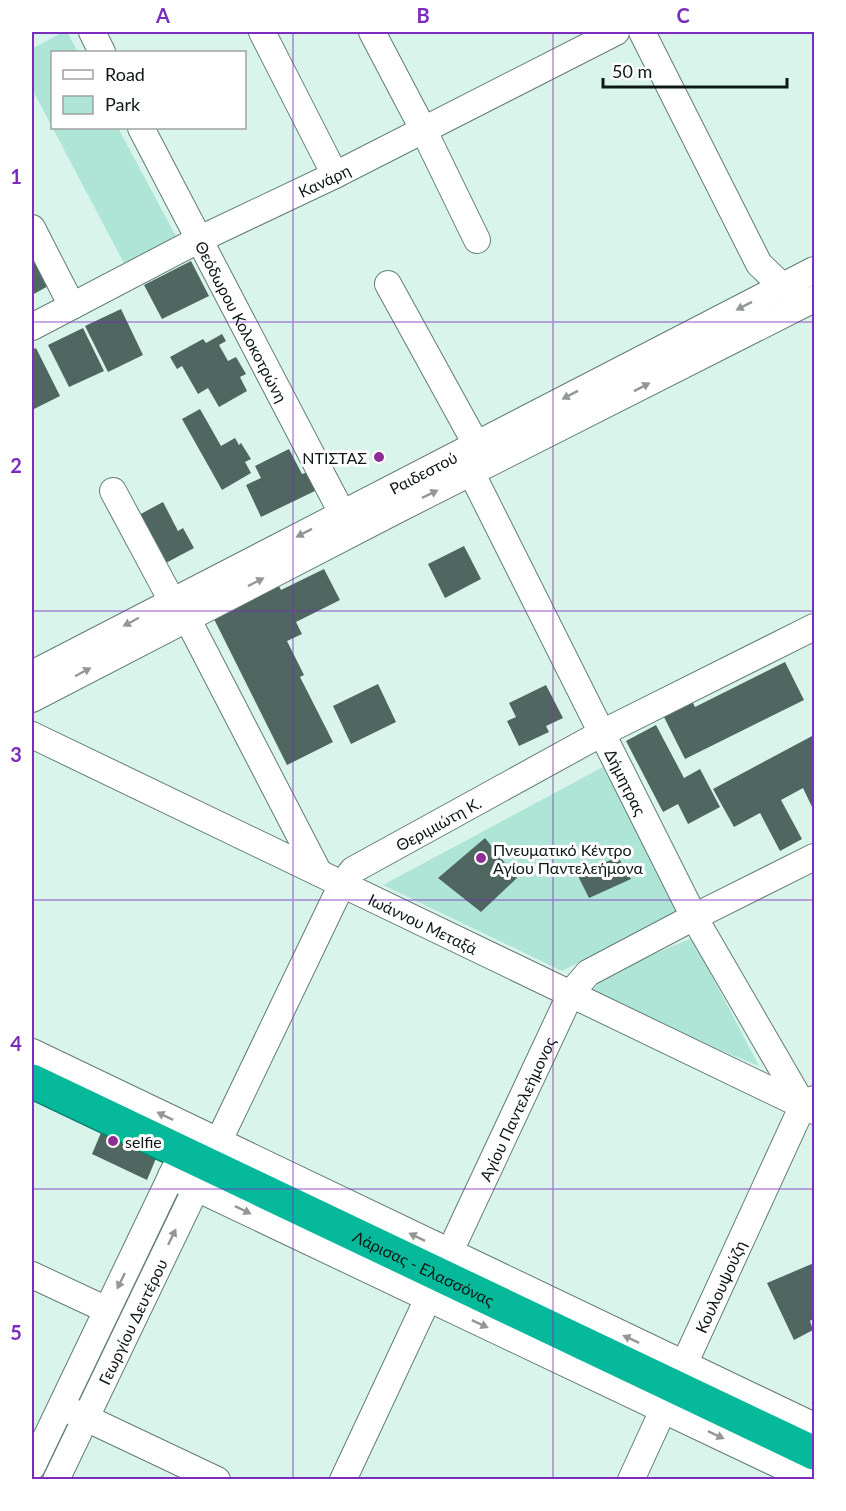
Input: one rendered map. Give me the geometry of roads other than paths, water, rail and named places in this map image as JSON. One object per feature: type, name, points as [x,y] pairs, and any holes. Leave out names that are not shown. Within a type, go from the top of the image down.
[{"type":"highway","name":"Λάρισας - Ελασσόνας","points":[[32,1081],[673,1387],[759,1441],[814,1453]]},
{"type":"street","points":[[92,32],[102,51]]},
{"type":"street","points":[[262,32],[334,175]]},
{"type":"street","points":[[372,32],[424,131],[477,240]]},
{"type":"street","name":"Κανάρη","points":[[32,327],[198,240],[424,131],[616,32]]},
{"type":"street","points":[[642,32],[759,264],[782,286],[813,303]]},
{"type":"street","name":"Θεόδωρου Κολοκοτρώνη","points":[[142,129],[342,513]]},
{"type":"street","points":[[32,228],[72,306]]},
{"type":"street","name":"Ραιδεστού","points":[[32,674],[179,609],[470,456],[814,270]]},
{"type":"street","name":"Δήμητρας","points":[[388,284],[602,733],[694,917],[811,1105]]},
{"type":"street","name":"Ραιδεστού","points":[[32,699],[342,513],[813,303]]},
{"type":"street","points":[[113,491],[179,609],[319,873]]},
{"type":"street","name":"Θεριμιώτη Κ.","points":[[195,1159],[342,884],[353,870],[602,733],[814,627]]},
{"type":"street","name":"Ιωάννου Μεταξά","points":[[32,735],[570,993],[811,1105]]},
{"type":"street","name":"Αγίου Παντελεήμονος","points":[[343,1479],[570,993],[588,973],[814,857]]},
{"type":"street","points":[[32,1052],[195,1159]]},
{"type":"street","name":"Κουλουψούζη","points":[[631,1479],[673,1387],[811,1105]]},
{"type":"street","name":"Γεωργίου Δευτέρου","points":[[35,1451],[61,1406],[107,1310],[195,1159]]},
{"type":"street","name":"Γεωργίου Δευτέρου","points":[[56,1479],[86,1418],[195,1159]]},
{"type":"street","points":[[32,1275],[107,1310]]},
{"type":"street","points":[[673,1387],[814,1425]]},
{"type":"street","points":[[61,1406],[217,1479]]},
{"type":"street","points":[[759,1441],[811,1479]]},
{"type":"place","name":"ΝΤΙΣΤΑΣ","points":[[379,457]]},
{"type":"place","name":"Πνευματικό Κέντρο Αγίου Παντελεήμονα","points":[[481,858]]},
{"type":"place","name":"selfie","points":[[113,1141]]}]
